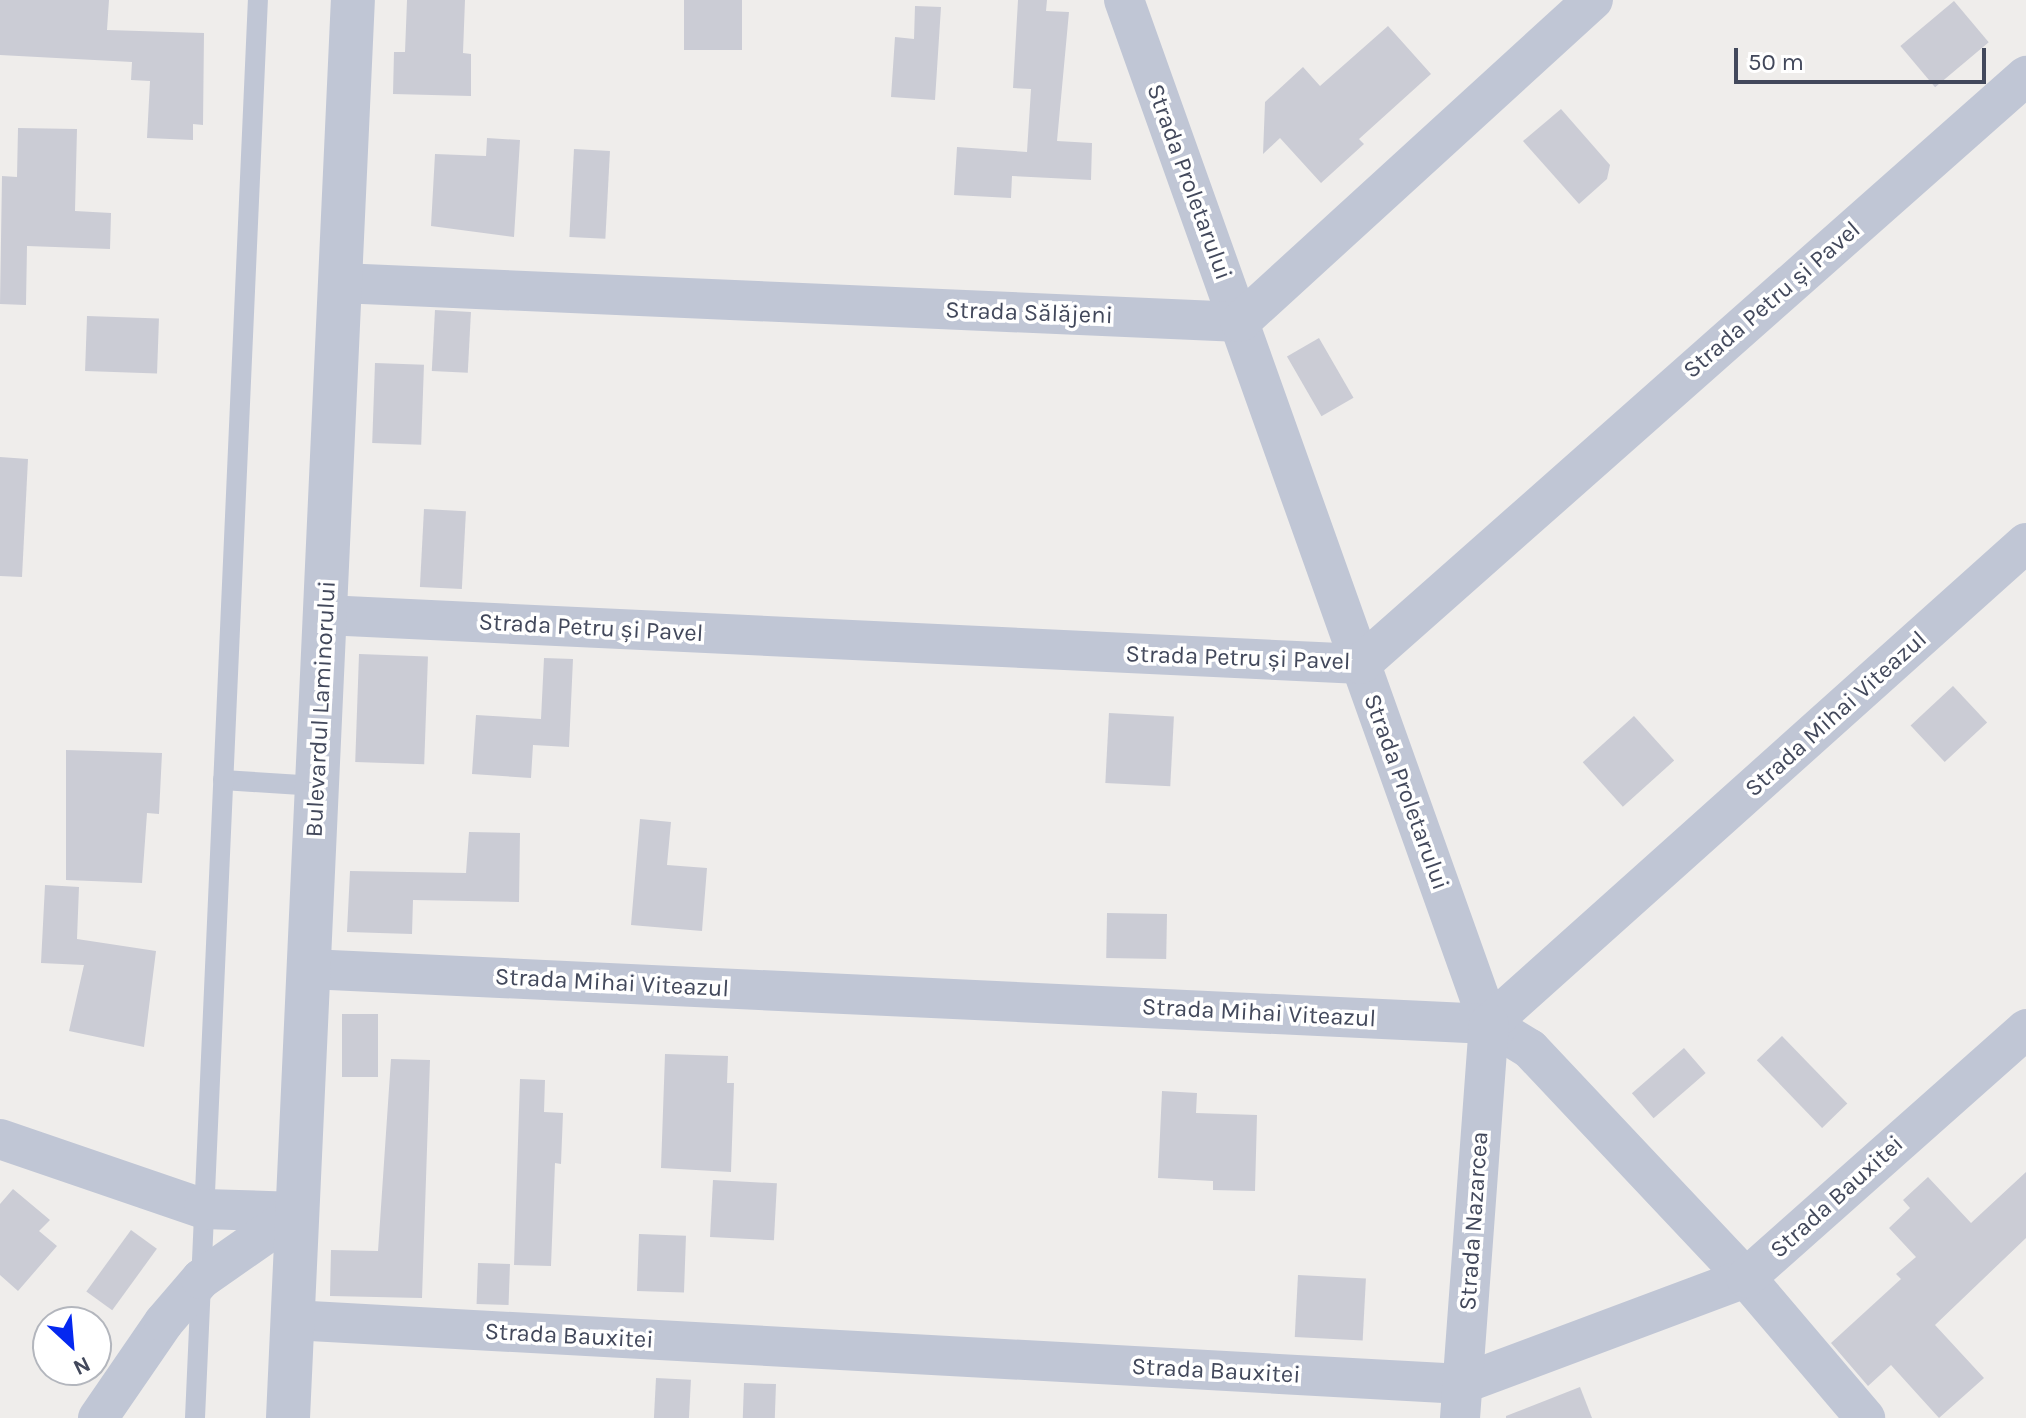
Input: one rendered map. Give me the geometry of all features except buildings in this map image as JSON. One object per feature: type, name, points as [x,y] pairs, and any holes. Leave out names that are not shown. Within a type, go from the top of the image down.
[{"type":"street","name":"Bulevardul Laminorului","points":[[288,1418],[353,0]]},
{"type":"street","name":"Strada Proletarului","points":[[1124,0],[1489,1024]]},
{"type":"street","points":[[1240,322],[1593,0]]},
{"type":"street","name":"Strada Petru și Pavel","points":[[325,615],[1361,664],[2026,76]]},
{"type":"street","name":"Strada Sălăjeni","points":[[340,283],[1240,322]]},
{"type":"street","name":"Strada Mihai Viteazul","points":[[309,969],[1489,1024],[2026,543]]},
{"type":"street","points":[[1489,1024],[1530,1049],[1746,1278],[1865,1418]]},
{"type":"street","name":"Strada Nazarcea","points":[[1461,1401],[1489,1024]]},
{"type":"street","name":"Strada Bauxitei","points":[[292,1320],[1461,1401],[1746,1278],[2026,1029]]},
{"type":"street","points":[[0,1139],[204,1209],[297,1212]]},
{"type":"street","points":[[98,1418],[164,1322],[201,1279],[297,1212]]},
{"type":"lane","points":[[195,1418],[258,0]]},
{"type":"lane","points":[[223,780],[317,786]]}]
